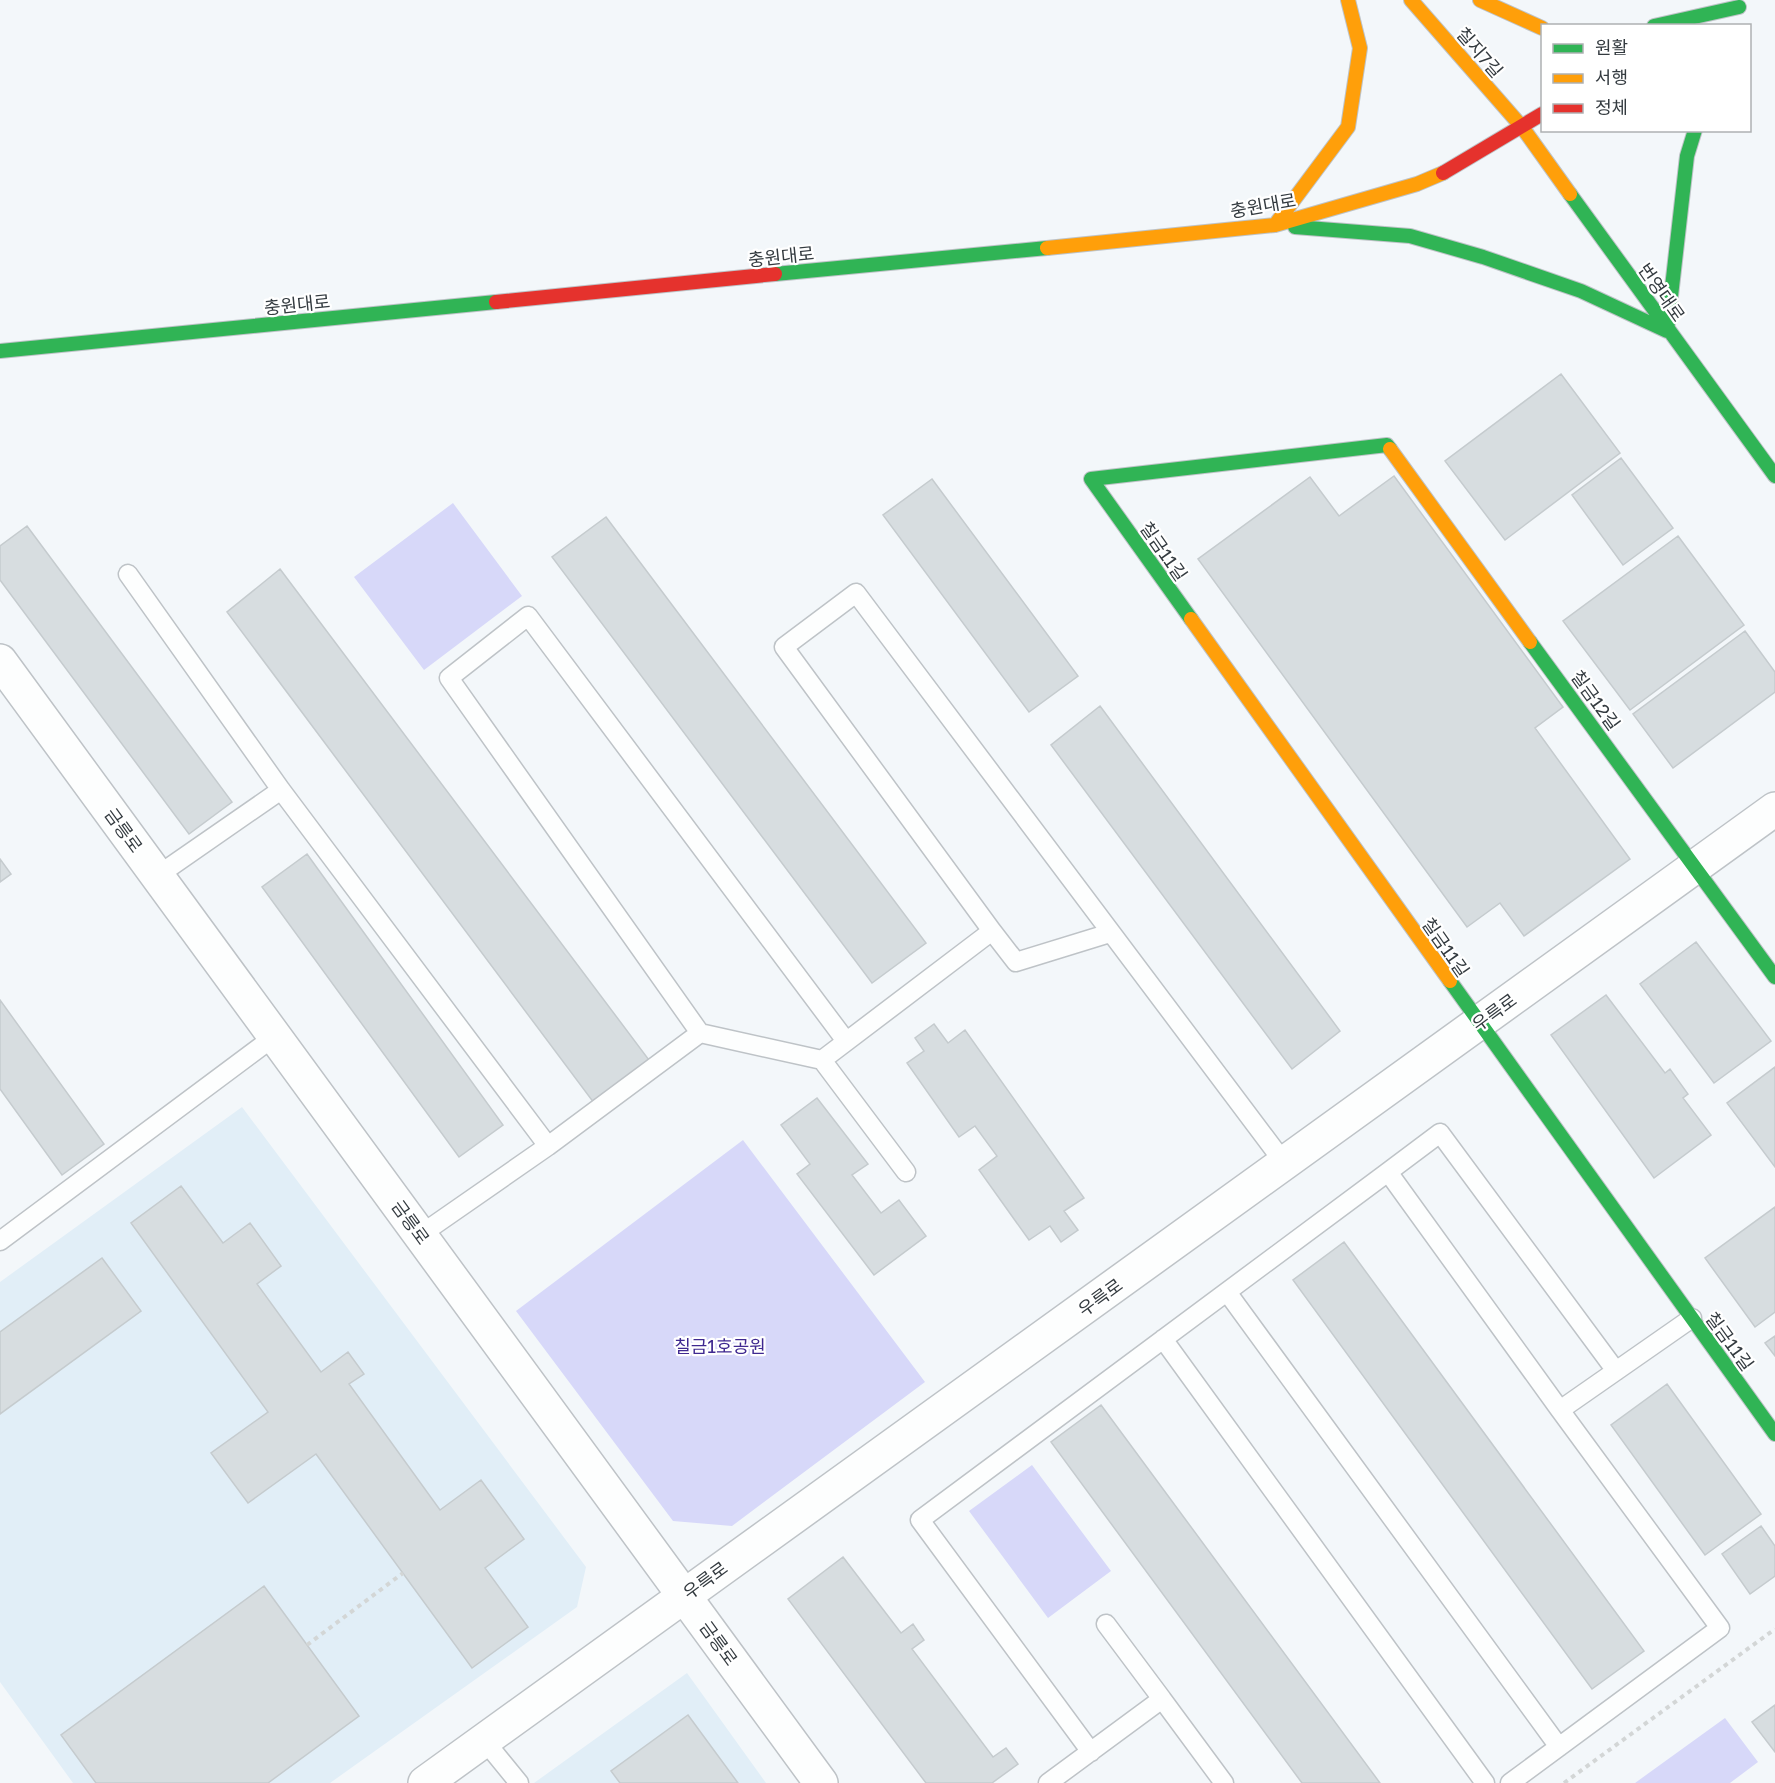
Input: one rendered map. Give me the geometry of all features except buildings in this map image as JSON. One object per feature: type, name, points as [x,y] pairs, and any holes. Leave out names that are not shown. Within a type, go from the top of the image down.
[{"type":"street","points":[[1275,225],[1348,126],[1360,48],[1348,0]]},
{"type":"street","name":"칠지7길","points":[[1411,0],[1522,127]]},
{"type":"street","points":[[1479,0],[1541,28]]},
{"type":"street","points":[[1662,24],[1743,3]]},
{"type":"street","points":[[1706,24],[1743,3]]},
{"type":"street","points":[[1733,24],[1743,3]]},
{"type":"street","name":"충원대로","points":[[0,351],[1275,225],[1417,184],[1445,172],[1541,115]]},
{"type":"street","name":"번영대로","points":[[1522,127],[1667,331],[1775,476]]},
{"type":"street","points":[[1275,225],[1410,236],[1483,257],[1581,291],[1667,331],[1687,156],[1694,132]]},
{"type":"street","name":"칠금11길","points":[[1387,445],[1090,479],[1775,1434]]},
{"type":"street","name":"칠금12길","points":[[1387,445],[1775,977]]},
{"type":"street","name":"금릉로","points":[[0,661],[821,1783]]},
{"type":"street","name":"우륵로","points":[[425,1783],[1775,809]]},
{"type":"lane","points":[[128,574],[281,790],[548,1146]]},
{"type":"lane","points":[[1110,933],[1017,962],[784,647],[856,593],[1285,1164]]},
{"type":"lane","points":[[846,1041],[528,616],[449,678],[700,1033],[822,1060],[906,1172]]},
{"type":"lane","points":[[158,876],[281,790]]},
{"type":"lane","points":[[822,1060],[992,931]]},
{"type":"lane","points":[[420,1235],[548,1146],[700,1033]]},
{"type":"lane","points":[[0,1241],[275,1036]]},
{"type":"lane","points":[[1090,1752],[920,1520],[1440,1133],[1616,1371]]},
{"type":"lane","points":[[1388,1172],[1720,1628],[1510,1783]]},
{"type":"lane","points":[[1227,1292],[1559,1747]]},
{"type":"lane","points":[[1560,1410],[1692,1318]]},
{"type":"lane","points":[[1163,1340],[1485,1783]]},
{"type":"lane","points":[[1106,1623],[1224,1783]]},
{"type":"lane","points":[[1048,1783],[1162,1699]]},
{"type":"lane","points":[[484,1740],[519,1783]]},
{"type":"path","points":[[307,1645],[403,1573]]},
{"type":"path","points":[[1564,1783],[1775,1629]]},
{"type":"shaded area","points":[[242,1107],[586,1567],[577,1607],[330,1783],[73,1783],[0,1682],[0,1282]]},
{"type":"shaded area","points":[[687,1673],[766,1783],[534,1783]]},
{"type":"green space","points":[[453,503],[522,596],[424,670],[354,577]]},
{"type":"green space","name":"칠금1호공원","points":[[743,1140],[925,1382],[732,1526],[673,1521],[516,1311]]},
{"type":"green space","points":[[1032,1465],[1111,1571],[1048,1618],[969,1511]]},
{"type":"green space","points":[[1725,1718],[1758,1762],[1730,1783],[1635,1783]]},
{"type":"traffic: fast","points":[[1663,24],[1739,7]]},
{"type":"traffic: fast","points":[[1295,227],[1410,236],[1483,257],[1581,291],[1667,331],[1687,156],[1694,132]]},
{"type":"traffic: fast","points":[[1570,194],[1775,476]]},
{"type":"traffic: fast","points":[[775,274],[1047,248]]},
{"type":"traffic: fast","points":[[0,351],[496,302]]},
{"type":"traffic: fast","points":[[1191,619],[1091,479],[1387,445],[1390,449]]},
{"type":"traffic: fast","points":[[1530,642],[1775,977]]},
{"type":"traffic: fast","points":[[1450,981],[1775,1434]]},
{"type":"traffic: slow","points":[[1275,225],[1348,127],[1360,48],[1348,0]]},
{"type":"traffic: slow","points":[[1411,0],[1522,127],[1570,194]]},
{"type":"traffic: slow","points":[[1480,0],[1541,28]]},
{"type":"traffic: slow","points":[[1047,248],[1275,225],[1417,184],[1443,173]]},
{"type":"traffic: slow","points":[[1390,449],[1530,642]]},
{"type":"traffic: slow","points":[[1191,619],[1450,981]]},
{"type":"traffic: jam","points":[[1443,173],[1541,115]]},
{"type":"traffic: jam","points":[[496,302],[775,274]]}]
